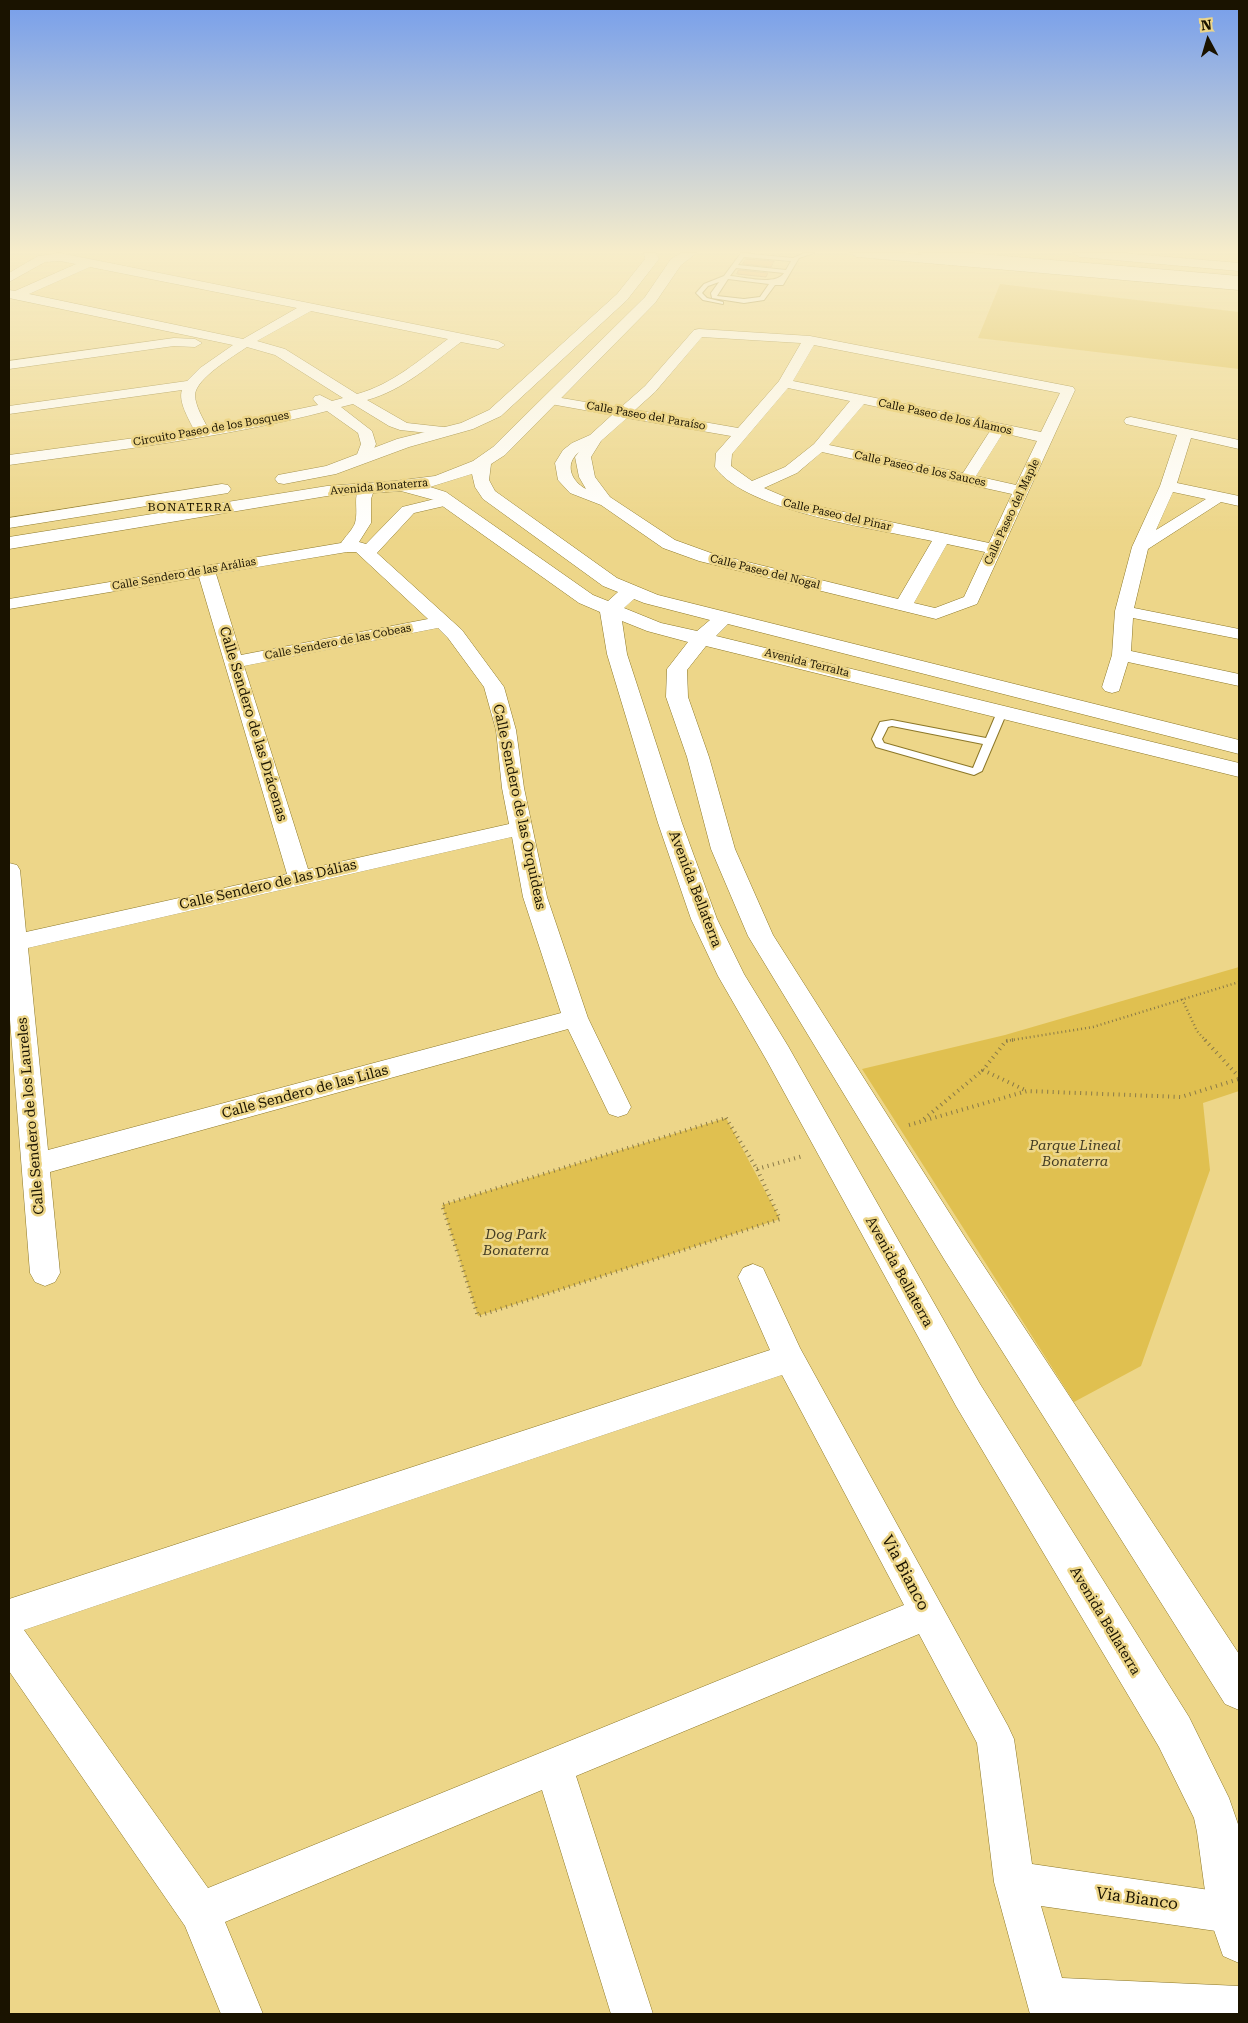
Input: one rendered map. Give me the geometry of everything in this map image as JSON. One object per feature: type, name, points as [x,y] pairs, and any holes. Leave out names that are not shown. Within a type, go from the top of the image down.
[{"type":"main road","name":"Avenida Bonaterra","points":[[267,482],[315,474],[340,467],[403,442],[467,426],[495,414],[567,347]]},
{"type":"main road","name":"Avenida Bonaterra","points":[[9,543],[362,487],[406,486],[445,480],[483,463],[499,451],[603,347]]},
{"type":"main road","points":[[467,426],[486,430],[498,437],[502,446]]},
{"type":"main road","name":"Avenida Terralta","points":[[483,463],[480,483],[488,495],[610,582],[620,600],[654,627],[713,628],[1239,747]]},
{"type":"main road","points":[[340,467],[340,473],[346,483],[362,487]]},
{"type":"main road","points":[[9,523],[239,486]]},
{"type":"main road","name":"Avenida Terralta","points":[[406,486],[426,490],[447,501],[586,599],[652,599],[713,628],[1002,712],[1239,770]]},
{"type":"main road","points":[[67,514],[73,533]]},
{"type":"main road","name":"Avenida Bellaterra","points":[[620,600],[617,654],[670,824],[704,919],[731,976],[778,1054],[968,1395],[1174,1732],[1214,1813],[1229,1823],[1235,1926]]},
{"type":"main road","points":[[713,628],[677,669],[677,697],[698,757],[724,849],[761,936],[1064,1422],[1239,1690]]},
{"type":"street","points":[[18,349],[67,357],[87,347]]},
{"type":"street","points":[[9,365],[135,347]]},
{"type":"street","points":[[202,433],[188,394],[192,384],[237,347]]},
{"type":"street","points":[[239,347],[271,364]]},
{"type":"street","points":[[241,347],[280,352],[354,399],[405,427],[447,432]]},
{"type":"street","name":"Circuito Paseo de los Bosques","points":[[9,460],[202,433],[274,420],[330,406],[380,391],[398,383],[428,355],[441,347]]},
{"type":"street","name":"Calle Paseo del Nogal","points":[[606,502],[586,478],[583,457],[595,438],[650,389],[686,347]]},
{"type":"street","name":"Calle Paseo del Pinar","points":[[806,347],[784,383],[724,453],[723,467],[776,500],[793,506],[994,549]]},
{"type":"street","name":"Calle Paseo del Maple","points":[[848,347],[1068,390],[971,600],[936,614]]},
{"type":"street","name":"Calle Paseo de los Álamos","points":[[784,383],[1046,438]]},
{"type":"street","points":[[9,410],[192,384]]},
{"type":"street","points":[[308,390],[365,432],[369,446],[364,457]]},
{"type":"street","name":"Calle Paseo del Paraíso","points":[[556,394],[636,401],[747,427]]},
{"type":"street","name":"Calle Paseo del Paraíso","points":[[556,394],[623,412],[747,427]]},
{"type":"street","points":[[753,487],[790,470],[819,447],[860,399]]},
{"type":"street","points":[[1131,421],[1239,444]]},
{"type":"street","points":[[967,479],[999,428]]},
{"type":"street","points":[[1112,687],[1121,655],[1124,610],[1140,547],[1168,486],[1185,434]]},
{"type":"street","name":"Calle Paseo del Nogal","points":[[595,438],[569,451],[562,462],[563,474],[571,487],[606,502],[669,544],[692,554],[936,614]]},
{"type":"street","name":"Calle Paseo de los Sauces","points":[[819,447],[1022,490]]},
{"type":"street","points":[[1168,486],[1239,514]]},
{"type":"street","points":[[362,487],[364,499],[381,515]]},
{"type":"street","points":[[358,549],[363,523],[381,515],[447,501]]},
{"type":"street","points":[[1140,547],[1212,502],[1239,502]]},
{"type":"street","points":[[358,549],[381,515]]},
{"type":"street","points":[[903,606],[942,538]]},
{"type":"street","name":"Calle Sendero de las Arálias","points":[[9,604],[206,570],[358,549]]},
{"type":"street","name":"Calle Sendero de las Orquídeas","points":[[358,549],[455,634],[494,687],[506,730],[513,788],[535,898],[575,1018],[618,1107]]},
{"type":"street","name":"Calle Sendero de las Drácenas","points":[[206,570],[300,878]]},
{"type":"street","points":[[1124,610],[1239,634]]},
{"type":"street","name":"Calle Sendero de las Cobeas","points":[[234,662],[441,622]]},
{"type":"street","points":[[1121,655],[1236,674]]},
{"type":"street","name":"Calle Sendero de las Dálias","points":[[15,943],[521,828]]},
{"type":"street","name":"Calle Sendero de los Laureles","points":[[9,870],[45,1273]]},
{"type":"street","name":"Calle Sendero de las Lilas","points":[[36,1165],[575,1018]]},
{"type":"street","name":"Via Bianco","points":[[753,1277],[789,1358],[995,1739],[1014,1882],[1048,2006],[1239,2008]]},
{"type":"street","points":[[9,1617],[789,1358]]},
{"type":"street","points":[[200,1912],[927,1613]]},
{"type":"street","points":[[9,1640],[200,1912],[242,2014]]},
{"type":"street","points":[[554,1766],[632,2014]]},
{"type":"street","name":"Via Bianco","points":[[1014,1882],[1235,1926]]},
{"type":"lane","points":[[989,742],[892,723],[884,724],[877,739],[880,745],[974,772],[977,771],[1002,712]]},
{"type":"path","points":[[922,1121],[983,1070],[1006,1041],[1093,1027],[1239,982]]},
{"type":"path","points":[[882,1132],[1027,1090],[1181,1097],[1239,1078],[1197,1030],[1182,999]]},
{"type":"path","points":[[983,1070],[1027,1090]]},
{"type":"path","points":[[726,1118],[757,1169],[780,1219],[478,1316],[442,1205],[726,1118]]},
{"type":"path","points":[[757,1169],[830,1148]]},
{"type":"green space","points":[[1057,347],[1239,347],[1239,369]]},
{"type":"green space","name":"Parque Lineal Bonaterra","points":[[1239,967],[1239,1091],[1203,1103],[1210,1170],[1141,1366],[1074,1402],[862,1069],[1005,1035]]},
{"type":"green space","name":"Dog Park Bonaterra","points":[[726,1118],[780,1219],[478,1316],[442,1205]]},
{"type":"district","name":"BONATERRA","points":[[190,507]]}]
